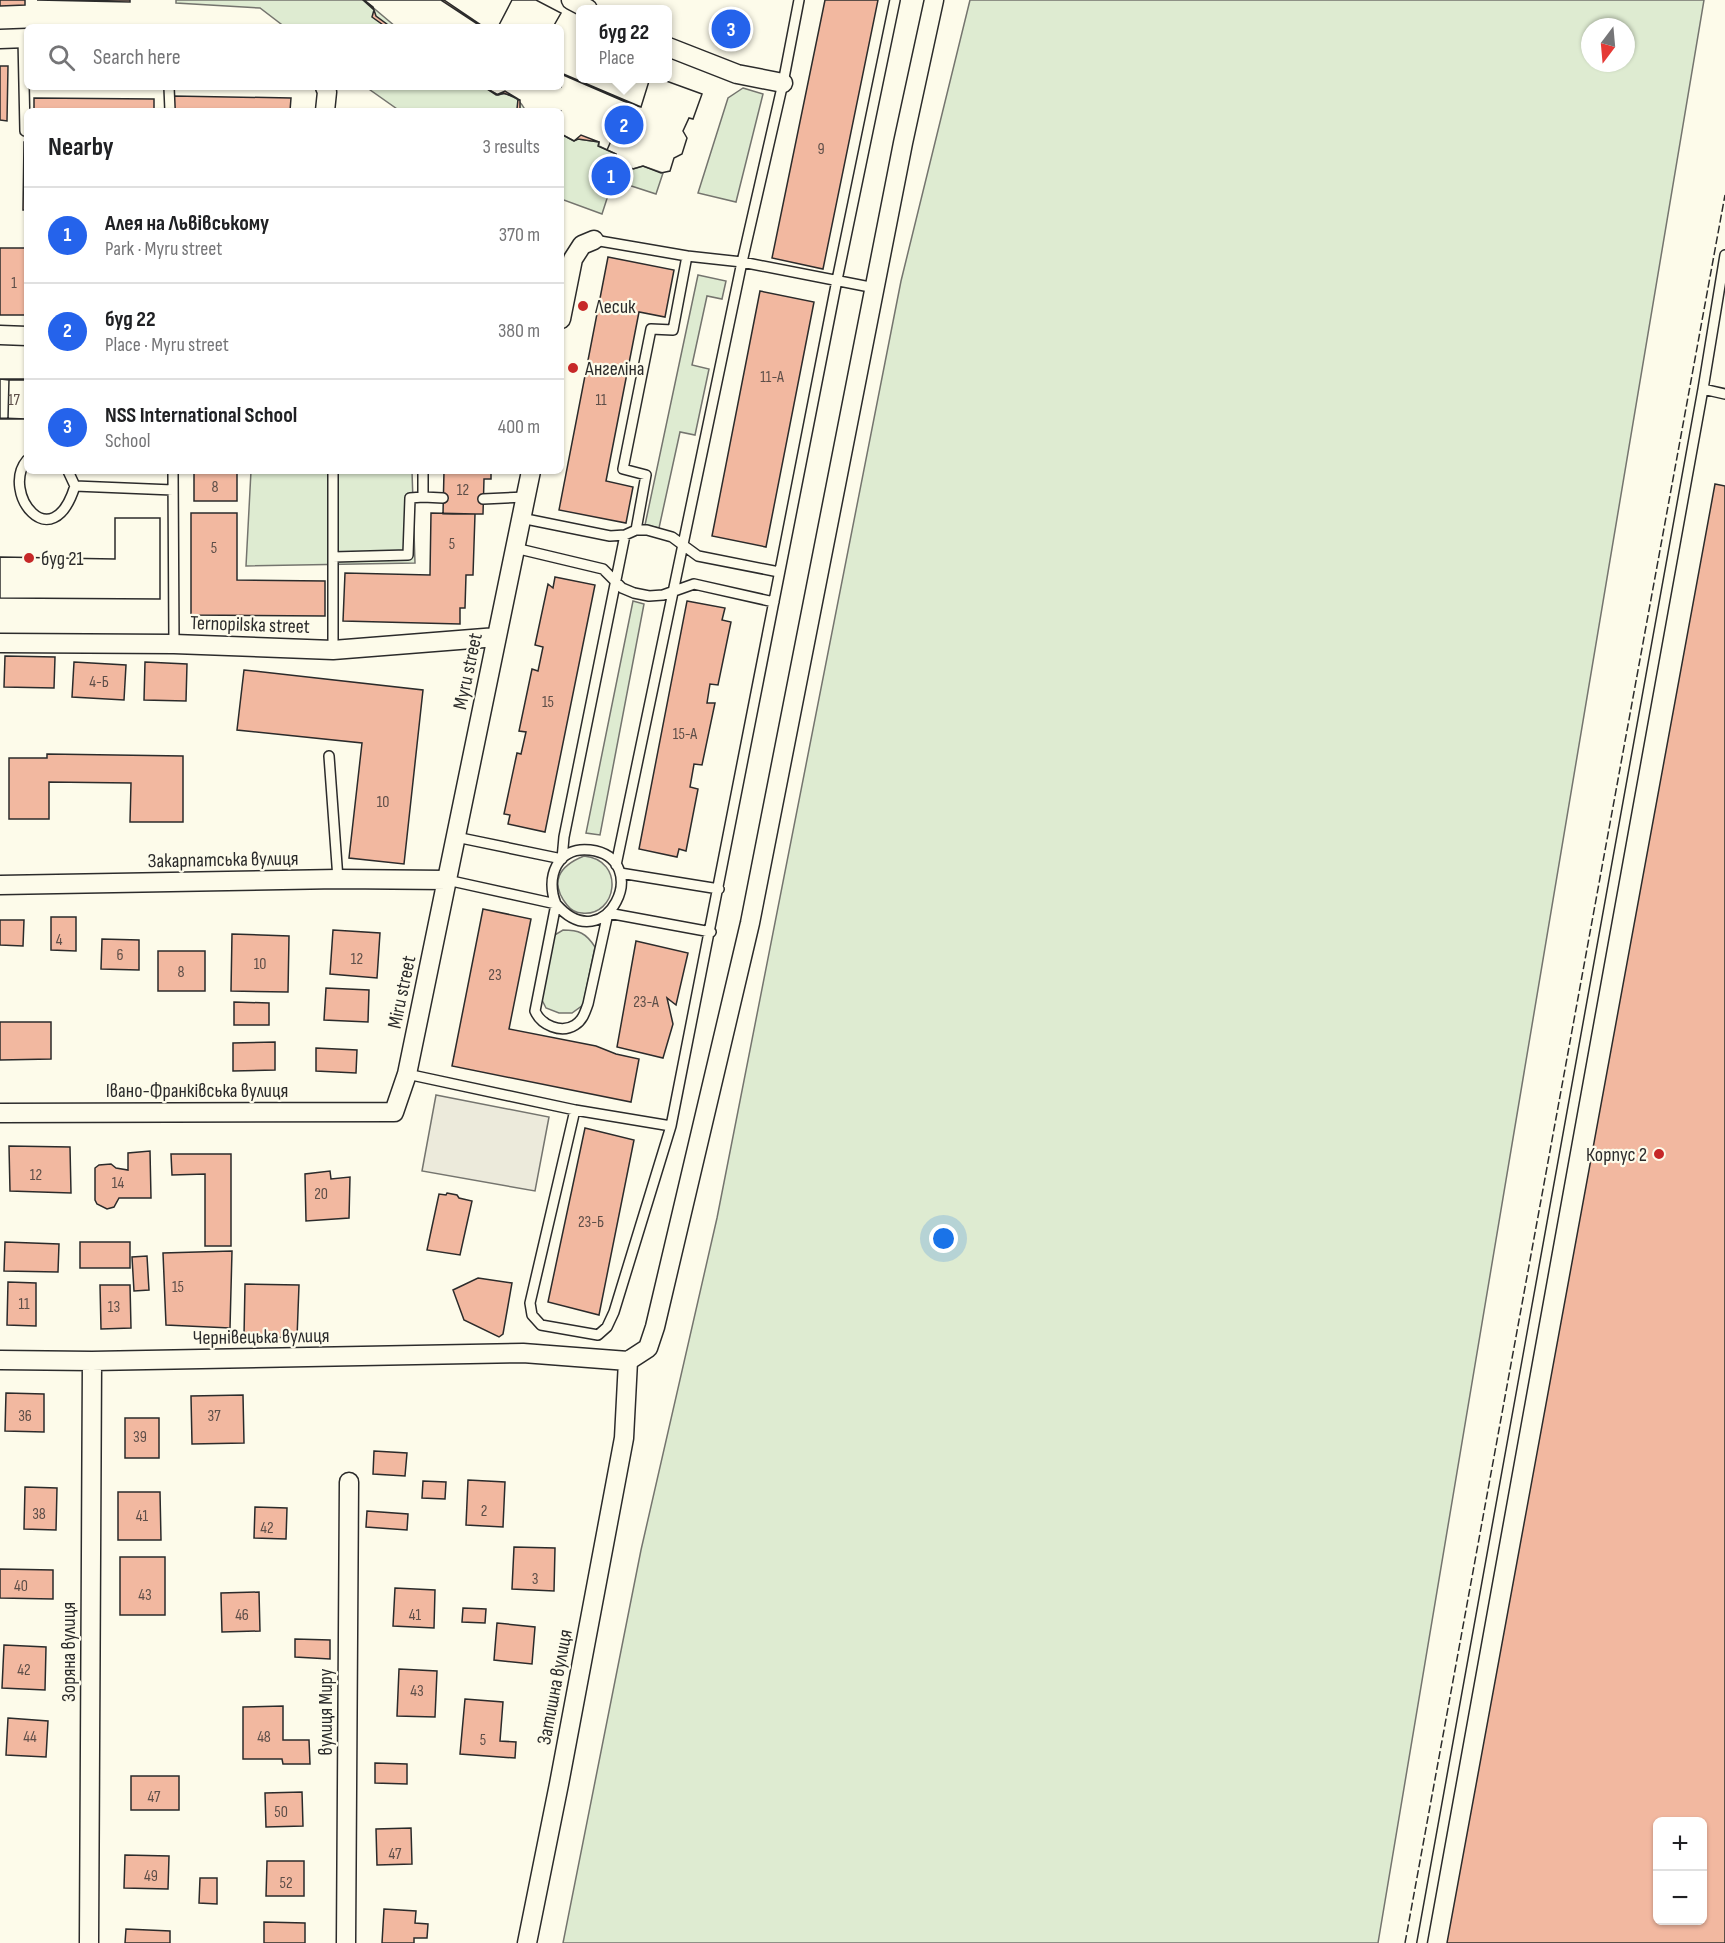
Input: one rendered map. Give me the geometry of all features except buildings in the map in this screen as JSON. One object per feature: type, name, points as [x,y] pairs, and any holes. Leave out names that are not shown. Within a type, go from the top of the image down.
[{"type":"street","points":[[628,1361],[648,1348],[656,1327],[747,934],[903,142],[934,0]]},
{"type":"street","points":[[0,39],[24,38]]},
{"type":"street","points":[[672,49],[737,74],[783,83]]},
{"type":"street","points":[[325,108],[326,90]]},
{"type":"street","points":[[564,304],[573,259],[582,245],[594,240]]},
{"type":"street","points":[[0,335],[24,336]]},
{"type":"street","name":"Myru street","points":[[447,880],[530,474]]},
{"type":"street","name":"Ternopilska street","points":[[0,643],[174,644],[333,650],[497,637]]},
{"type":"street","name":"Закарпатська вулиця","points":[[0,885],[338,879],[447,880]]},
{"type":"street","name":"Miru street","points":[[394,1113],[407,1074],[447,880]]},
{"type":"street","name":"Івано-Франківська вулиця","points":[[0,1113],[394,1113]]},
{"type":"street","name":"Чернівецька вулиця","points":[[0,1360],[92,1361],[523,1353],[628,1361]]},
{"type":"street","name":"Зоряна вулиця","points":[[89,1943],[92,1361]]},
{"type":"street","name":"Затишна вулиця","points":[[527,1943],[624,1438],[628,1361]]},
{"type":"street","name":"вулиця Миру","points":[[346,1943],[349,1482]]},
{"type":"lane","points":[[719,889],[618,869],[606,856],[585,849],[573,852],[562,859],[555,868],[551,880],[551,892],[556,904],[564,913],[575,919],[587,921],[598,919],[608,913],[620,895],[622,884],[618,869],[682,545],[799,0]]},
{"type":"lane","points":[[575,1110],[530,1303],[532,1315],[541,1325],[598,1335],[607,1327],[614,1312],[671,1126],[711,932],[837,279],[895,0]]},
{"type":"lane","points":[[25,90],[25,108]]},
{"type":"lane","points":[[170,90],[170,108]]},
{"type":"lane","points":[[594,240],[687,256],[742,262],[875,288]]},
{"type":"lane","points":[[1422,1943],[1703,389],[1725,255]]},
{"type":"lane","points":[[636,530],[646,475],[623,469],[651,329],[673,330],[687,256]]},
{"type":"lane","points":[[1703,389],[1725,394]]},
{"type":"lane","points":[[24,462],[14,473],[11,485],[12,496],[16,506],[24,513],[41,519],[62,512],[69,504],[75,486],[70,474]]},
{"type":"lane","points":[[173,474],[174,644]]},
{"type":"lane","points":[[333,474],[333,650]]},
{"type":"lane","points":[[423,474],[423,497]]},
{"type":"lane","points":[[75,486],[173,490]]},
{"type":"lane","points":[[483,499],[525,497]]},
{"type":"lane","points":[[333,557],[408,555],[410,498],[443,498]]},
{"type":"lane","points":[[521,518],[610,536],[625,535],[636,530],[663,534],[672,537],[698,556],[779,572]]},
{"type":"lane","points":[[562,859],[564,837],[625,535]]},
{"type":"lane","points":[[515,548],[603,569],[622,588],[634,593],[650,596],[663,595],[694,584],[774,602]]},
{"type":"lane","points":[[329,756],[338,879]]},
{"type":"lane","points":[[456,837],[562,859]]},
{"type":"lane","points":[[447,880],[556,904]]},
{"type":"lane","points":[[556,904],[535,1011],[538,1019],[548,1026],[562,1028],[574,1026],[583,1018],[608,913]]},
{"type":"lane","points":[[608,913],[711,932]]},
{"type":"lane","points":[[407,1074],[575,1110],[671,1126]]},
{"type":"green space","points":[[176,0],[364,0],[392,24],[281,24],[260,8],[176,3]]},
{"type":"green space","points":[[970,0],[1704,0],[1378,1943],[563,1943],[641,1550],[717,1218],[901,281]]},
{"type":"green space","points":[[743,88],[763,94],[736,202],[698,193],[728,98]]},
{"type":"green space","points":[[370,90],[489,90],[498,95],[507,94],[515,97],[524,108],[396,108]]},
{"type":"green space","points":[[564,136],[574,141],[578,139],[599,142],[599,146],[616,154],[617,162],[633,169],[643,166],[663,173],[656,194],[613,180],[602,214],[564,200]]},
{"type":"green space","points":[[698,275],[726,281],[722,299],[707,296],[692,365],[709,369],[695,435],[680,432],[659,528],[645,525]]},
{"type":"green space","points":[[251,474],[412,474],[415,563],[246,566]]},
{"type":"green space","points":[[633,601],[644,604],[600,835],[586,833]]},
{"type":"green space","points":[[584,856],[597,860],[606,867],[611,877],[612,888],[603,906],[594,912],[582,913],[574,911],[567,905],[558,882],[559,876],[568,865]]},
{"type":"green space","points":[[563,930],[582,933],[595,947],[583,1005],[572,1013],[559,1013],[546,1008],[541,998],[553,936]]},
{"type":"shaded area","points":[[436,1095],[549,1117],[535,1191],[422,1171]]},
{"type":"fence","points":[[1405,1943],[1725,195]]},
{"type":"place","name":"NSS International School","points":[[731,29]]},
{"type":"place","name":"буд 22","points":[[624,125]]},
{"type":"place","name":"Алея на Львівському","points":[[611,176]]},
{"type":"place","name":"Лесик","points":[[583,306]]},
{"type":"place","name":"Ангеліна","points":[[573,368]]},
{"type":"place","name":"буд 21","points":[[29,558]]},
{"type":"place","name":"Корпус 2","points":[[1659,1154]]}]
